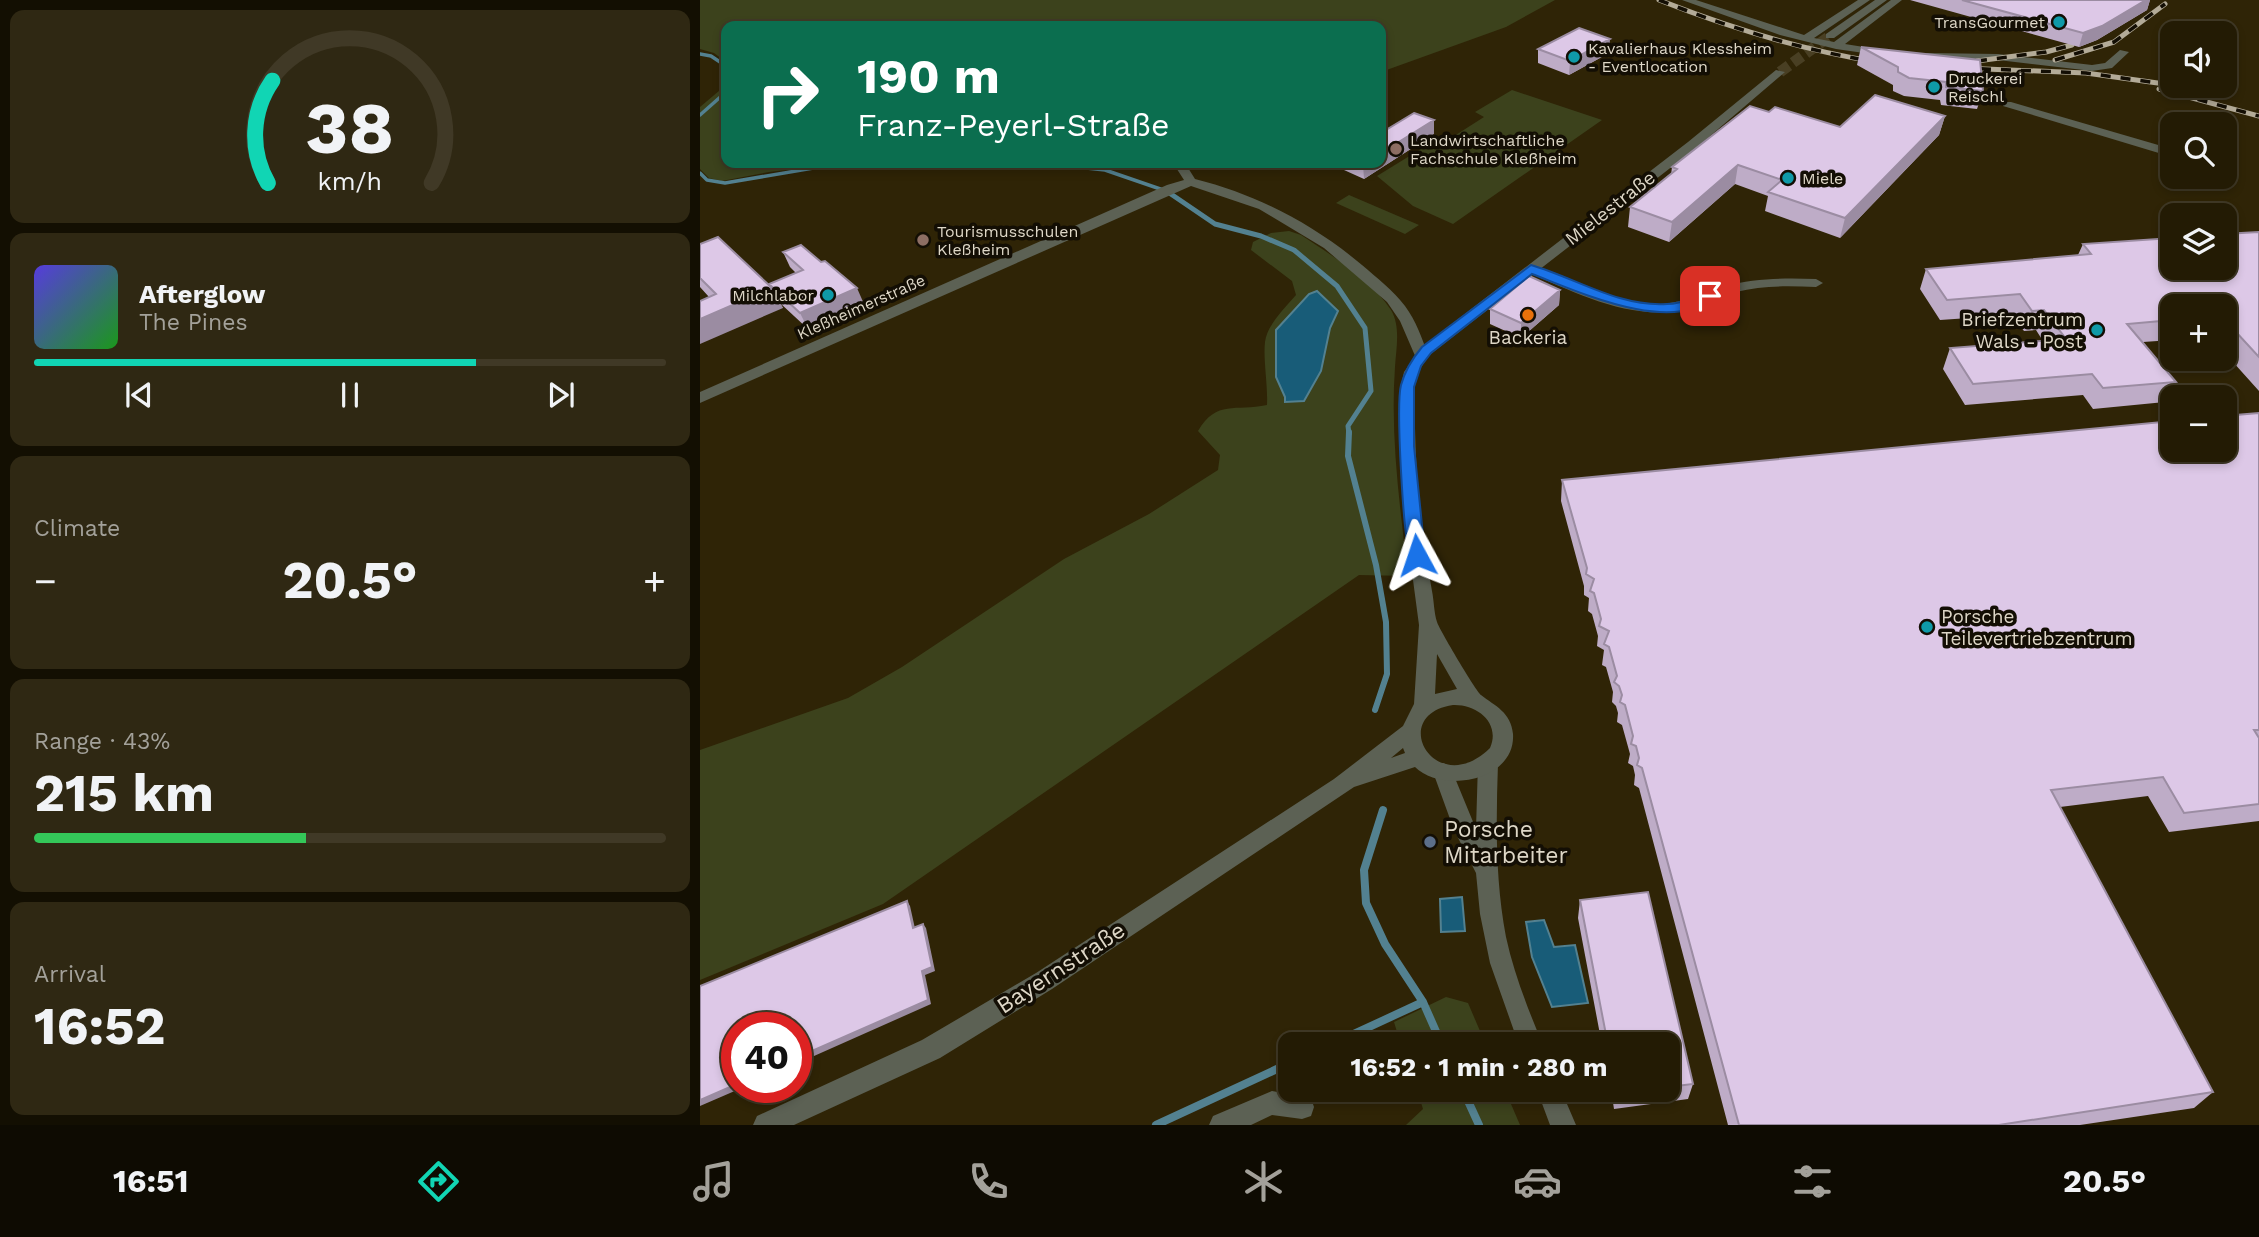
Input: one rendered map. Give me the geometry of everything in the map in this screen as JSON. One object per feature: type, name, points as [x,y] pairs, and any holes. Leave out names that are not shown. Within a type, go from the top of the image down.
[{"type":"street","points":[[1687,0],[1806,39],[1836,46],[1905,55],[1998,57],[2092,68],[2108,66],[2124,52]]},
{"type":"street","points":[[1806,39],[1865,0]]},
{"type":"street","points":[[1830,36],[1882,0]]},
{"type":"street","points":[[1836,46],[1897,0]]},
{"type":"street","name":"Mielestraße","points":[[1410,732],[1423,709],[1428,624],[1417,555],[1407,446],[1407,387],[1421,355],[1692,145],[1780,72]]},
{"type":"street","points":[[2007,104],[2160,149]]},
{"type":"street","points":[[1182,168],[1191,182],[1217,187],[1283,215],[1349,261],[1394,301],[1408,321],[1421,355]]},
{"type":"street","name":"Kleßheimerstraße","points":[[700,398],[1171,188],[1191,182]]},
{"type":"street","points":[[1531,269],[1614,301],[1667,308],[1689,305],[1744,286],[1783,282],[1816,283]]},
{"type":"street","name":"Mielestraße","points":[[1428,624],[1473,699],[1496,715],[1502,727],[1498,753],[1488,763]]},
{"type":"street","points":[[1423,709],[1447,698],[1473,699]]},
{"type":"street","points":[[1410,732],[1413,749],[1418,757],[1443,772],[1467,772],[1488,763],[1485,827],[1488,874],[1500,962],[1526,1032]]},
{"type":"street","name":"Bayernstraße","points":[[766,1125],[931,1049],[1044,981],[1341,785],[1410,732]]},
{"type":"street","name":"Bayernstraße","points":[[1341,785],[1418,757]]},
{"type":"street","points":[[1443,772],[1465,830],[1488,874]]},
{"type":"street","points":[[1554,1102],[1563,1125]]},
{"type":"street","points":[[1222,1125],[1272,1103],[1302,1107]]},
{"type":"green space","points":[[700,0],[1555,0],[1506,27],[1386,70],[1386,21],[721,21],[721,58],[700,49]]},
{"type":"green space","points":[[721,89],[721,168],[803,168],[722,181],[709,178],[700,169],[700,107]]},
{"type":"green space","points":[[1512,90],[1602,120],[1453,224],[1413,206],[1377,176],[1429,144],[1437,147],[1484,117],[1475,112]]},
{"type":"green space","points":[[1349,195],[1419,225],[1405,234],[1336,203]]},
{"type":"green space","points":[[1289,231],[1301,235],[1361,278],[1382,298],[1394,317],[1397,338],[1395,445],[1408,576],[1359,575],[883,904],[700,980],[700,750],[848,698],[902,667],[1064,559],[1149,514],[1218,470],[1220,455],[1198,431],[1212,414],[1228,409],[1267,405],[1266,336],[1277,317],[1296,295],[1292,281],[1251,250],[1253,242],[1271,233]]},
{"type":"green space","points":[[1446,997],[1468,1003],[1480,1032],[1397,1032],[1394,1022]]},
{"type":"green space","points":[[1421,1102],[1510,1102],[1520,1125],[1406,1125],[1423,1109]]},
{"type":"water","points":[[1317,291],[1338,311],[1330,328],[1321,371],[1304,401],[1285,402],[1276,377],[1276,330],[1309,294]]},
{"type":"water","points":[[1462,897],[1465,931],[1441,932],[1440,899]]},
{"type":"water","points":[[1544,920],[1554,947],[1575,945],[1588,1003],[1552,1007],[1532,957],[1526,922]]},
{"type":"building","points":[[1962,0],[2146,0],[2102,26],[2083,33]]},
{"type":"building","points":[[1579,28],[1610,39],[1570,61],[1538,49]]},
{"type":"building","points":[[1861,47],[1980,60],[1983,91],[1946,87],[1946,82],[1909,78],[1898,72],[1898,67]]},
{"type":"building","name":"Miele","points":[[1875,95],[1945,116],[1845,218],[1768,192],[1782,180],[1738,165],[1672,222],[1630,207],[1677,169],[1672,167],[1750,106],[1769,112],[1775,107],[1840,127]]},
{"type":"building","points":[[1414,113],[1434,120],[1386,150],[1386,130]]},
{"type":"building","points":[[2259,232],[2259,357],[2237,333],[2237,294],[2160,294],[2160,321],[2127,324],[2160,363],[2160,371],[2167,371],[2176,382],[2103,388],[2092,374],[1973,384],[1950,348],[2066,339],[2044,310],[2032,311],[2020,294],[1947,300],[1926,269],[2091,254],[2083,244],[2160,239],[2160,280],[2237,280],[2237,233]]},
{"type":"building","points":[[718,237],[772,288],[700,319],[700,301],[716,294],[700,278],[700,244]]},
{"type":"building","points":[[801,245],[857,288],[800,313],[769,284],[803,270],[783,252]]},
{"type":"building","points":[[1529,276],[1560,290],[1521,323],[1490,309]]},
{"type":"building","points":[[2259,413],[2259,730],[2254,730],[2259,738],[2259,804],[2184,813],[2163,777],[2051,790],[2213,1092],[1999,1125],[1739,1125],[1642,768],[1637,765],[1639,758],[1636,746],[1631,744],[1633,736],[1625,705],[1620,702],[1622,695],[1619,686],[1614,682],[1617,676],[1609,647],[1604,644],[1609,631],[1599,626],[1601,619],[1594,593],[1590,591],[1594,579],[1586,574],[1587,568],[1562,480],[2160,422],[2160,462],[2237,462],[2237,415]]},
{"type":"building","points":[[1648,892],[1693,1084],[1680,1086],[1680,1032],[1605,1032],[1580,900]]},
{"type":"building","points":[[907,901],[913,928],[923,924],[932,967],[922,971],[928,1000],[812,1051],[812,1012],[721,1012],[721,1091],[700,1100],[700,986]]},
{"type":"waterway","points":[[700,54],[711,56],[721,63]]},
{"type":"waterway","points":[[700,115],[721,96]]},
{"type":"waterway","points":[[700,173],[707,180],[725,183],[814,168]]},
{"type":"waterway","points":[[1086,168],[1105,170],[1167,191]]},
{"type":"waterway","points":[[1167,191],[1215,224],[1261,236],[1294,250],[1337,286],[1365,328],[1371,391],[1348,426],[1349,434]]},
{"type":"waterway","points":[[1349,434],[1348,456],[1376,565],[1386,622],[1387,674],[1375,710]]},
{"type":"waterway","points":[[1383,810],[1364,870],[1366,903],[1385,944],[1423,1002]]},
{"type":"waterway","points":[[1358,1032],[1423,1002]]},
{"type":"waterway","points":[[1423,1002],[1436,1032]]},
{"type":"waterway","points":[[1156,1125],[1278,1069]]},
{"type":"waterway","points":[[1468,1102],[1479,1125]]},
{"type":"tunnel","points":[[1780,72],[1830,36]]},
{"type":"railway","points":[[1659,0],[1766,37],[1877,62]]},
{"type":"railway","points":[[2055,60],[2114,42],[2165,4]]},
{"type":"railway","points":[[1977,61],[2046,52],[2072,45]]},
{"type":"railway","points":[[1961,68],[2086,73],[2160,83]]},
{"type":"railway","points":[[2159,89],[2259,116]]},
{"type":"place","name":"TransGourmet","points":[[2059,22]]},
{"type":"place","name":"Kavalierhaus Klessheim - Eventlocation","points":[[1574,57]]},
{"type":"place","name":"Druckerei Reischl","points":[[1934,87]]},
{"type":"place","name":"Landwirtschaftliche Fachschule Kleßheim","points":[[1396,149]]},
{"type":"place","name":"Miele","points":[[1788,178]]},
{"type":"place","name":"Tourismusschulen Kleßheim","points":[[923,240]]},
{"type":"place","name":"Milchlabor","points":[[828,295]]},
{"type":"place","name":"Backeria","points":[[1528,315]]},
{"type":"place","name":"Briefzentrum Wals - Post","points":[[2097,330]]},
{"type":"place","name":"Porsche Teilevertriebzentrum","points":[[1927,627]]},
{"type":"place","name":"Porsche Mitarbeiter","points":[[1430,842]]},
{"type":"route","points":[[1417,555],[1407,446],[1407,387],[1415,365],[1426,350],[1531,269],[1614,301],[1639,306],[1667,308],[1689,305],[1710,296]]}]
